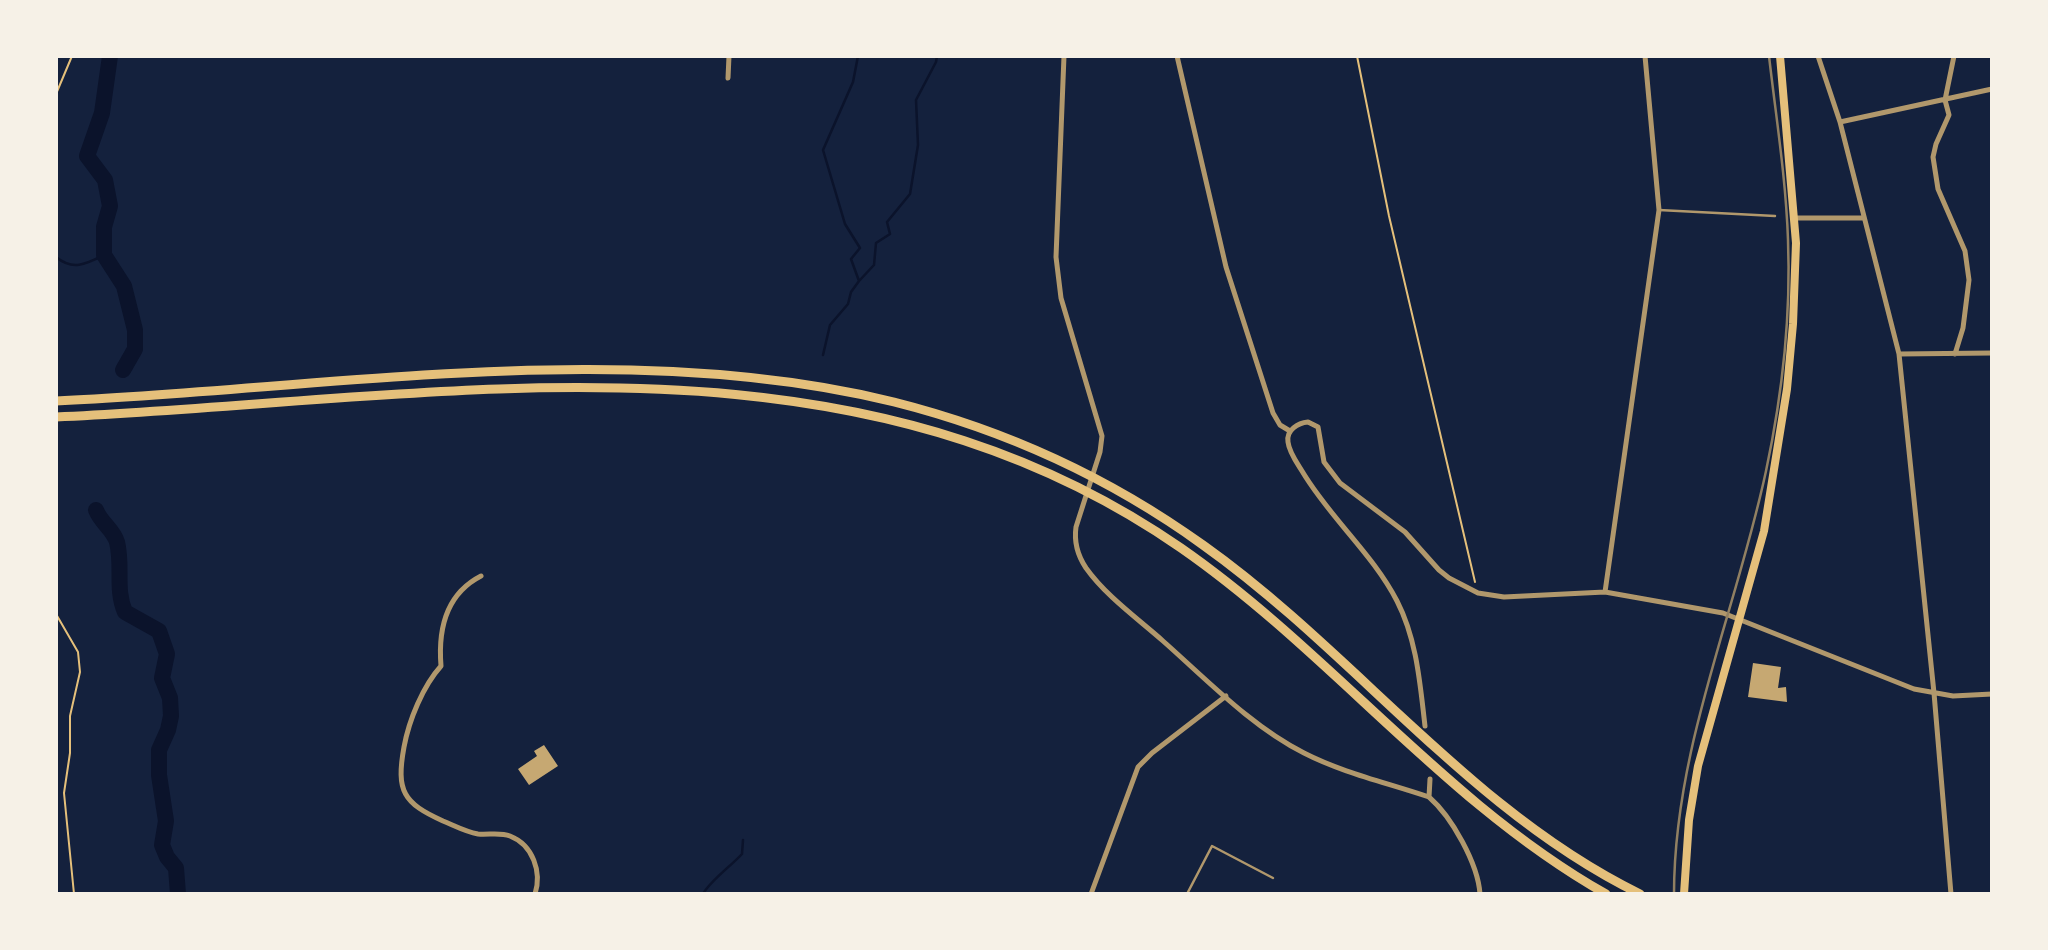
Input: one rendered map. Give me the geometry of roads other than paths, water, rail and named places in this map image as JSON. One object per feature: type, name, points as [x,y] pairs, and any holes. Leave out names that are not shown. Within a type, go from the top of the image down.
[{"type":"highway","points":[[56,401],[504,372],[603,371],[698,374],[796,384],[894,402],[975,426],[1045,454],[1108,485],[1168,521],[1226,562],[1281,607],[1453,764],[1507,809],[1571,855],[1640,894]]},
{"type":"highway","points":[[56,418],[505,389],[603,387],[691,390],[793,400],[890,418],[974,443],[1039,469],[1101,499],[1160,534],[1207,567],[1262,611],[1478,806],[1544,856],[1606,894]]},
{"type":"main road","points":[[1684,894],[1689,820],[1698,766],[1764,531],[1787,389],[1795,296],[1795,218],[1780,56]]},
{"type":"street","points":[[728,78],[729,56]]},
{"type":"street","points":[[1064,56],[1056,257],[1061,298],[1102,436],[1100,452],[1078,516],[1075,535],[1077,547],[1088,570],[1113,597],[1270,733],[1303,753],[1334,767],[1429,797],[1439,805],[1479,879],[1480,894]]},
{"type":"street","points":[[1177,56],[1226,267],[1273,413],[1280,425],[1290,431]]},
{"type":"street","points":[[1605,592],[1659,209],[1645,56]]},
{"type":"street","points":[[1818,56],[1840,122],[1899,355],[1950,859],[1951,894]]},
{"type":"street","points":[[1954,56],[1945,100],[1949,115],[1933,157],[1938,189],[1965,251],[1969,280],[1963,328],[1955,354]]},
{"type":"street","points":[[1840,122],[1992,89]]},
{"type":"street","points":[[1795,218],[1863,218]]},
{"type":"street","points":[[1899,355],[1992,353]]},
{"type":"street","points":[[1425,726],[1413,643],[1398,602],[1381,575],[1308,481],[1289,446],[1290,431],[1298,424],[1315,424],[1319,430],[1324,462],[1340,483],[1405,532],[1449,578],[1478,593],[1504,597],[1605,592],[1723,613],[1914,689],[1952,696],[1992,694]]},
{"type":"street","points":[[481,576],[471,581],[458,594],[448,611],[439,643],[442,666],[424,693],[407,731],[399,776],[409,800],[426,813],[466,832],[511,836],[524,846],[533,858],[538,873],[535,894]]},
{"type":"street","points":[[1091,894],[1138,767],[1152,752],[1226,696]]},
{"type":"street","points":[[1429,797],[1430,779]]},
{"type":"lane","points":[[1659,209],[1775,216]]},
{"type":"lane","points":[[1187,894],[1212,846],[1273,878]]},
{"type":"waterway","points":[[110,56],[102,113],[87,156],[105,180],[110,206],[104,227],[104,255],[124,286],[135,330],[135,349],[123,370]]},
{"type":"waterway","points":[[858,56],[853,82],[823,150],[845,224],[860,248],[851,259],[859,281]]},
{"type":"waterway","points":[[823,355],[830,325],[848,304],[851,292],[859,281],[874,265],[876,243],[890,234],[887,222],[910,194],[918,145],[916,100],[937,56]]},
{"type":"waterway","points":[[56,257],[68,264],[80,265],[104,255]]},
{"type":"waterway","points":[[96,510],[117,542],[120,595],[125,612],[159,631],[167,654],[162,678],[170,698],[171,716],[159,750],[159,775],[166,821],[162,845],[176,868],[178,894]]},
{"type":"waterway","points":[[703,894],[742,854],[743,840]]},
{"type":"railway","points":[[1674,894],[1684,786],[1695,733],[1766,471],[1784,356],[1789,269],[1787,217],[1769,56]]}]
